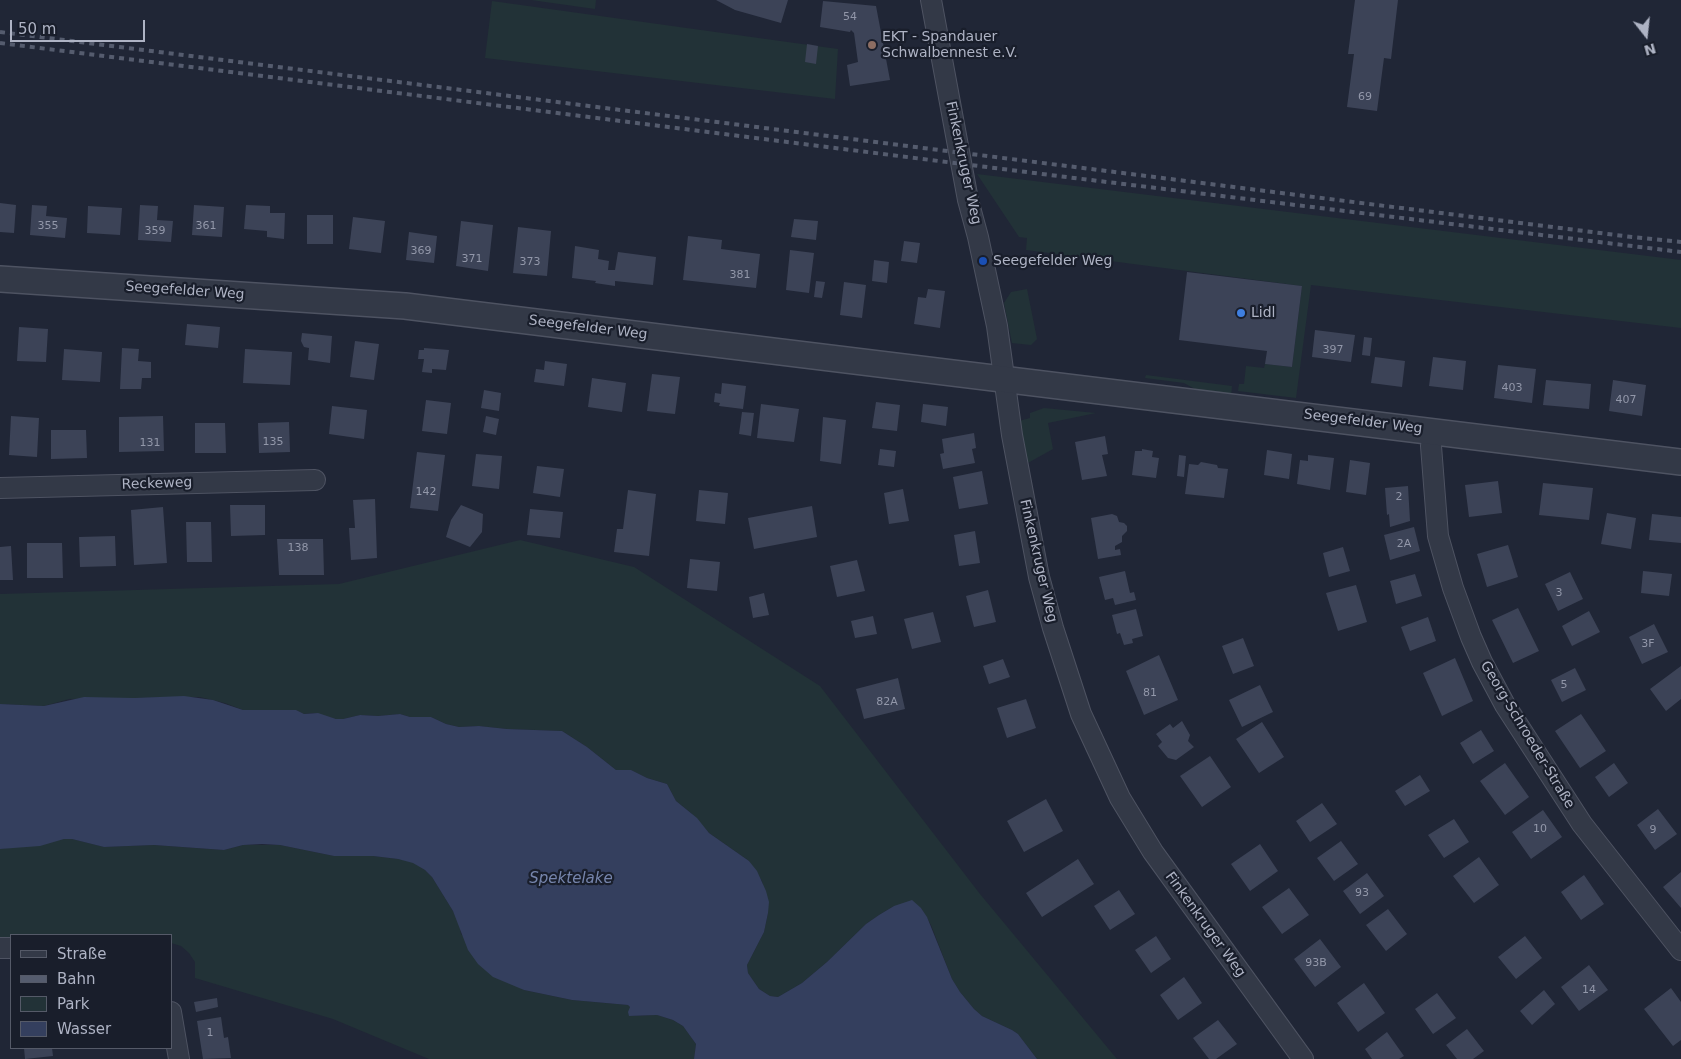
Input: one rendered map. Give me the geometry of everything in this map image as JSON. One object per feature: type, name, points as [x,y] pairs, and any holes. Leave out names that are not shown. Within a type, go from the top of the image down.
[{"type":"street","name":"Finkenkruger Weg","points":[[931,0],[968,200],[997,326],[1012,435],[1039,577],[1069,678],[1093,743],[1120,798],[1153,852],[1303,1059]]},
{"type":"street","name":"Seegefelder Weg","points":[[0,279],[406,306],[1433,430],[1681,462]]},
{"type":"street","name":"Georg-Schroeder-Straße","points":[[1433,430],[1431,446],[1438,536],[1453,588],[1482,662],[1505,705],[1582,824],[1681,950]]},
{"type":"street","name":"Reckeweg","points":[[0,488],[315,480]]},
{"type":"street","points":[[172,1018],[179,1059]]},
{"type":"green space","points":[[531,0],[596,0],[595,9]]},
{"type":"green space","points":[[492,1],[838,49],[835,99],[485,58]]},
{"type":"green space","points":[[977,174],[1681,260],[1681,328],[1311,285],[1296,398],[1238,391],[1239,384],[1244,384],[1246,366],[1264,368],[1265,364],[1292,367],[1302,286],[1026,250],[1027,238],[1019,237]]},
{"type":"green space","points":[[1027,289],[1037,339],[1031,345],[1012,343],[1004,303],[1011,292]]},
{"type":"green space","points":[[1146,375],[1232,386],[1231,398],[1204,394],[1184,383],[1145,378]]},
{"type":"green space","points":[[1044,408],[1096,413],[1048,423],[1053,449],[1026,464],[1019,421],[1030,418],[1030,413]]},
{"type":"green space","points":[[520,540],[634,567],[820,686],[980,894],[1117,1059],[1037,1059],[1018,1034],[982,1016],[960,992],[952,979],[931,925],[921,908],[894,906],[866,924],[827,962],[802,983],[778,997],[770,996],[759,989],[748,973],[747,965],[764,932],[768,913],[762,881],[749,861],[709,833],[691,813],[676,801],[667,784],[647,778],[631,770],[616,770],[587,747],[562,731],[479,726],[459,727],[446,724],[431,717],[410,717],[400,714],[360,715],[336,719],[313,713],[304,714],[296,710],[243,710],[200,697],[69,699],[44,706],[0,704],[0,594],[339,584]]},
{"type":"green space","points":[[64,839],[72,839],[104,847],[154,845],[224,850],[243,845],[280,845],[334,856],[373,856],[413,862],[432,877],[459,922],[461,934],[524,990],[572,1000],[628,1005],[630,1007],[629,1016],[657,1015],[673,1020],[683,1026],[696,1044],[694,1059],[429,1059],[333,1019],[195,978],[195,962],[181,946],[172,943],[172,934],[10,934],[10,939],[0,939],[0,849]]},
{"type":"water","name":"Spektelake","points":[[184,696],[213,700],[243,710],[296,710],[304,714],[318,713],[336,719],[360,715],[400,714],[410,717],[431,717],[446,724],[459,727],[479,726],[562,731],[587,747],[616,770],[631,770],[647,778],[667,784],[676,801],[697,818],[709,833],[749,861],[757,871],[769,902],[768,913],[764,932],[747,965],[748,973],[759,989],[770,996],[778,997],[802,983],[827,962],[866,924],[894,906],[912,900],[927,917],[952,979],[960,992],[982,1016],[1018,1034],[1037,1059],[694,1059],[696,1044],[683,1026],[673,1020],[657,1015],[629,1016],[630,1007],[628,1005],[572,1000],[524,990],[493,977],[478,964],[468,950],[453,911],[432,877],[413,863],[398,859],[373,856],[334,856],[280,845],[243,845],[224,850],[154,845],[104,847],[72,839],[64,839],[40,846],[0,849],[0,704],[44,706],[84,697]]},
{"type":"building","points":[[716,0],[788,0],[781,23],[735,10]]},
{"type":"building","points":[[1355,0],[1398,0],[1391,59],[1384,58],[1377,111],[1347,107],[1354,54],[1348,54]]},
{"type":"building","points":[[823,1],[876,6],[890,80],[850,86],[847,65],[858,62],[854,33],[851,30],[850,32],[820,27]]},
{"type":"building","points":[[807,44],[818,46],[816,64],[805,62]]},
{"type":"building","points":[[0,203],[16,205],[14,233],[0,232]]},
{"type":"building","points":[[32,205],[47,206],[46,216],[67,218],[65,238],[30,235]]},
{"type":"building","points":[[140,205],[158,206],[157,220],[173,221],[171,242],[138,240]]},
{"type":"building","points":[[194,205],[224,207],[222,237],[192,235]]},
{"type":"building","points":[[246,205],[270,206],[270,213],[285,213],[284,239],[267,237],[267,231],[244,229]]},
{"type":"building","points":[[88,206],[122,208],[120,235],[87,233]]},
{"type":"building","points":[[307,215],[333,215],[333,244],[307,244]]},
{"type":"building","points":[[353,217],[385,221],[381,253],[349,249]]},
{"type":"building","points":[[794,219],[818,221],[816,240],[791,237]]},
{"type":"building","points":[[461,221],[493,225],[488,271],[456,266]]},
{"type":"building","points":[[518,227],[551,231],[547,276],[513,273]]},
{"type":"building","points":[[409,232],[437,236],[434,263],[406,260]]},
{"type":"building","points":[[688,236],[722,240],[721,249],[760,254],[756,288],[683,280]]},
{"type":"building","points":[[904,241],[920,243],[917,263],[901,261]]},
{"type":"building","points":[[575,246],[599,250],[598,259],[609,261],[608,270],[615,270],[618,252],[656,257],[653,285],[615,281],[615,286],[572,278]]},
{"type":"building","points":[[790,250],[814,253],[809,293],[786,290]]},
{"type":"building","points":[[874,260],[889,262],[887,283],[872,281]]},
{"type":"building","name":"Lidl","points":[[1187,272],[1302,286],[1292,367],[1265,364],[1267,351],[1179,340]]},
{"type":"building","points":[[816,281],[825,282],[822,298],[814,297]]},
{"type":"building","points":[[844,282],[866,285],[862,318],[840,315]]},
{"type":"building","points":[[928,289],[945,291],[940,328],[914,324],[918,297],[926,298]]},
{"type":"building","points":[[187,324],[220,327],[218,348],[185,345]]},
{"type":"building","points":[[19,327],[48,329],[46,362],[17,361]]},
{"type":"building","points":[[1315,330],[1355,335],[1351,362],[1312,357]]},
{"type":"building","points":[[302,333],[332,336],[330,363],[308,360],[309,348],[304,347],[301,341]]},
{"type":"building","points":[[1364,337],[1372,338],[1370,356],[1362,355]]},
{"type":"building","points":[[355,341],[379,344],[374,380],[350,377]]},
{"type":"building","points":[[122,348],[139,349],[138,361],[151,362],[151,378],[142,378],[141,389],[120,389]]},
{"type":"building","points":[[424,348],[449,350],[446,370],[432,369],[432,373],[422,372],[424,359],[418,359],[419,350],[424,350]]},
{"type":"building","points":[[64,349],[102,352],[100,382],[62,380]]},
{"type":"building","points":[[245,349],[292,352],[290,385],[243,383]]},
{"type":"building","points":[[1375,357],[1405,361],[1402,387],[1371,383]]},
{"type":"building","points":[[1433,357],[1466,361],[1463,390],[1429,386]]},
{"type":"building","points":[[545,361],[567,364],[564,386],[534,382],[536,369],[544,370]]},
{"type":"building","points":[[1498,365],[1536,369],[1532,403],[1494,398]]},
{"type":"building","points":[[652,374],[680,377],[675,414],[647,411]]},
{"type":"building","points":[[592,378],[626,383],[622,412],[588,407]]},
{"type":"building","points":[[1546,380],[1591,384],[1589,409],[1543,405]]},
{"type":"building","points":[[1613,380],[1646,385],[1642,416],[1609,411]]},
{"type":"building","points":[[722,383],[746,386],[743,409],[719,406],[720,403],[714,402],[715,393],[721,394]]},
{"type":"building","points":[[484,390],[501,393],[499,411],[481,408]]},
{"type":"building","points":[[426,400],[451,403],[447,434],[422,431]]},
{"type":"building","points":[[876,402],[900,405],[897,431],[872,428]]},
{"type":"building","points":[[761,404],[799,409],[794,442],[757,438]]},
{"type":"building","points":[[923,404],[948,407],[946,426],[921,422]]},
{"type":"building","points":[[332,406],[367,410],[364,439],[329,434]]},
{"type":"building","points":[[742,412],[754,413],[751,436],[739,434]]},
{"type":"building","points":[[11,416],[39,418],[37,457],[9,455]]},
{"type":"building","points":[[163,416],[164,451],[119,452],[119,417]]},
{"type":"building","points":[[486,416],[499,419],[496,435],[483,432]]},
{"type":"building","points":[[823,417],[846,420],[841,464],[820,461]]},
{"type":"building","points":[[289,422],[290,452],[259,453],[258,423]]},
{"type":"building","points":[[195,423],[225,423],[226,453],[195,453]]},
{"type":"building","points":[[51,430],[86,430],[87,458],[51,459]]},
{"type":"building","points":[[974,433],[976,448],[972,449],[975,463],[943,469],[940,454],[944,453],[942,439]]},
{"type":"building","points":[[1105,436],[1108,454],[1102,455],[1107,476],[1082,480],[1075,442]]},
{"type":"building","points":[[880,449],[896,451],[894,467],[878,465]]},
{"type":"building","points":[[1142,449],[1153,451],[1152,457],[1159,458],[1156,478],[1132,475],[1135,451],[1142,451]]},
{"type":"building","points":[[1267,450],[1292,454],[1289,479],[1264,475]]},
{"type":"building","points":[[417,452],[445,455],[438,511],[410,508]]},
{"type":"building","points":[[476,454],[502,456],[499,489],[472,486]]},
{"type":"building","points":[[1179,455],[1186,456],[1184,477],[1177,476]]},
{"type":"building","points":[[1308,455],[1334,458],[1330,490],[1297,484],[1300,460],[1308,461]]},
{"type":"building","points":[[1350,460],[1370,463],[1366,495],[1346,492]]},
{"type":"building","points":[[1201,462],[1217,465],[1218,468],[1228,469],[1224,498],[1185,494],[1189,464],[1198,465]]},
{"type":"building","points":[[537,466],[564,469],[560,497],[533,493]]},
{"type":"building","points":[[982,471],[988,504],[959,509],[953,477]]},
{"type":"building","points":[[1498,481],[1502,513],[1469,517],[1465,485]]},
{"type":"building","points":[[1543,483],[1593,488],[1589,520],[1539,515]]},
{"type":"building","points":[[1408,486],[1410,521],[1390,527],[1385,488]]},
{"type":"building","points":[[903,489],[909,521],[889,524],[884,493]]},
{"type":"building","points":[[628,490],[656,494],[649,556],[614,552],[617,529],[623,529]]},
{"type":"building","points":[[699,490],[728,493],[725,524],[696,521]]},
{"type":"building","points":[[375,499],[377,558],[351,560],[349,528],[355,528],[353,500]]},
{"type":"building","points":[[230,505],[265,505],[265,535],[231,536]]},
{"type":"building","points":[[461,505],[483,514],[482,532],[470,547],[446,537],[451,520]]},
{"type":"building","points":[[812,506],[817,537],[754,549],[748,518]]},
{"type":"building","points":[[163,507],[167,563],[134,565],[131,510]]},
{"type":"building","points":[[530,509],[563,512],[560,538],[527,535]]},
{"type":"building","points":[[1607,513],[1636,518],[1631,549],[1601,544]]},
{"type":"building","points":[[1112,514],[1117,516],[1119,522],[1127,526],[1127,531],[1122,536],[1122,542],[1115,546],[1115,550],[1120,549],[1121,555],[1098,559],[1091,518]]},
{"type":"building","points":[[1652,514],[1681,517],[1681,543],[1649,540]]},
{"type":"building","points":[[186,522],[211,522],[212,562],[187,562]]},
{"type":"building","points":[[1414,527],[1420,551],[1390,560],[1384,535]]},
{"type":"building","points":[[975,531],[980,563],[959,566],[954,535]]},
{"type":"building","points":[[115,536],[116,566],[80,567],[79,537]]},
{"type":"building","points":[[277,539],[323,539],[324,575],[279,575]]},
{"type":"building","points":[[27,543],[62,543],[63,578],[27,578]]},
{"type":"building","points":[[1508,545],[1518,577],[1487,587],[1477,554]]},
{"type":"building","points":[[11,546],[13,580],[0,580],[0,547]]},
{"type":"building","points":[[1343,547],[1350,571],[1329,577],[1323,553]]},
{"type":"building","points":[[690,559],[720,562],[717,591],[687,588]]},
{"type":"building","points":[[857,560],[865,591],[837,597],[830,566]]},
{"type":"building","points":[[1125,571],[1130,593],[1134,592],[1136,600],[1115,605],[1113,598],[1105,600],[1099,577]]},
{"type":"building","points":[[1643,571],[1672,574],[1669,596],[1641,593]]},
{"type":"building","points":[[1570,572],[1583,599],[1558,611],[1545,584]]},
{"type":"building","points":[[1415,574],[1422,596],[1396,604],[1390,581]]},
{"type":"building","points":[[1356,585],[1367,622],[1338,631],[1326,593]]},
{"type":"building","points":[[988,590],[996,622],[974,627],[966,596]]},
{"type":"building","points":[[764,593],[769,615],[753,618],[749,597]]},
{"type":"building","points":[[1518,608],[1539,651],[1513,663],[1492,620]]},
{"type":"building","points":[[1136,609],[1143,636],[1132,639],[1133,643],[1124,645],[1120,633],[1117,634],[1112,615]]},
{"type":"building","points":[[1589,611],[1600,632],[1572,646],[1562,626]]},
{"type":"building","points":[[933,612],[941,642],[912,649],[904,619]]},
{"type":"building","points":[[873,616],[877,634],[855,638],[851,621]]},
{"type":"building","points":[[1428,617],[1436,641],[1410,651],[1401,627]]},
{"type":"building","points":[[1654,624],[1668,652],[1642,664],[1629,637]]},
{"type":"building","points":[[1243,638],[1254,666],[1233,674],[1222,646]]},
{"type":"building","points":[[1159,655],[1178,700],[1144,715],[1126,671]]},
{"type":"building","points":[[1455,658],[1473,701],[1442,716],[1423,673]]},
{"type":"building","points":[[1003,659],[1010,677],[989,684],[983,666]]},
{"type":"building","points":[[1681,666],[1681,699],[1666,711],[1650,689]]},
{"type":"building","points":[[1575,668],[1586,690],[1562,702],[1551,680]]},
{"type":"building","points":[[898,678],[905,709],[864,719],[856,689]]},
{"type":"building","points":[[1260,685],[1273,712],[1242,727],[1229,700]]},
{"type":"building","points":[[1026,699],[1036,728],[1007,738],[997,708]]},
{"type":"building","points":[[1581,714],[1606,751],[1580,768],[1555,731]]},
{"type":"building","points":[[1182,721],[1190,735],[1188,741],[1194,747],[1176,760],[1168,758],[1158,746],[1162,742],[1156,734],[1170,724],[1173,728]]},
{"type":"building","points":[[1262,722],[1284,757],[1259,773],[1236,739]]},
{"type":"building","points":[[1481,730],[1494,751],[1473,764],[1460,743]]},
{"type":"building","points":[[1210,756],[1231,787],[1202,807],[1180,776]]},
{"type":"building","points":[[1505,763],[1529,797],[1505,815],[1480,781]]},
{"type":"building","points":[[1614,763],[1628,783],[1609,797],[1595,777]]},
{"type":"building","points":[[1420,775],[1430,791],[1405,806],[1395,791]]},
{"type":"building","points":[[1046,799],[1063,831],[1024,852],[1007,821]]},
{"type":"building","points":[[1322,803],[1337,824],[1310,842],[1296,821]]},
{"type":"building","points":[[1658,809],[1677,834],[1655,850],[1637,825]]},
{"type":"building","points":[[1543,810],[1562,837],[1531,859],[1512,832]]},
{"type":"building","points":[[1454,819],[1469,842],[1444,858],[1428,835]]},
{"type":"building","points":[[1341,841],[1358,864],[1334,881],[1317,858]]},
{"type":"building","points":[[1260,844],[1278,871],[1250,891],[1231,864]]},
{"type":"building","points":[[1479,857],[1499,885],[1474,903],[1453,876]]},
{"type":"building","points":[[1078,859],[1094,884],[1042,917],[1026,893]]},
{"type":"building","points":[[1681,872],[1681,908],[1663,887]]},
{"type":"building","points":[[1367,873],[1384,896],[1360,914],[1343,891]]},
{"type":"building","points":[[1584,875],[1604,904],[1581,920],[1561,892]]},
{"type":"building","points":[[1289,888],[1309,915],[1282,934],[1262,907]]},
{"type":"building","points":[[1119,890],[1135,914],[1110,930],[1094,906]]},
{"type":"building","points":[[1388,909],[1407,934],[1386,951],[1366,925]]},
{"type":"building","points":[[1156,936],[1171,959],[1151,973],[1135,950]]},
{"type":"building","points":[[1525,936],[1542,958],[1516,979],[1498,957]]},
{"type":"building","points":[[1320,939],[1341,967],[1315,987],[1294,959]]},
{"type":"building","points":[[1589,965],[1608,990],[1579,1011],[1561,987]]},
{"type":"building","points":[[1184,977],[1202,1003],[1178,1020],[1160,995]]},
{"type":"building","points":[[1364,983],[1385,1013],[1358,1032],[1337,1003]]},
{"type":"building","points":[[1671,988],[1681,1002],[1681,1040],[1673,1046],[1644,1009]]},
{"type":"building","points":[[1544,990],[1555,1004],[1532,1025],[1520,1011]]},
{"type":"building","points":[[1437,993],[1456,1018],[1433,1034],[1415,1009]]},
{"type":"building","points":[[217,998],[218,1007],[196,1012],[194,1002]]},
{"type":"building","points":[[221,1017],[224,1038],[228,1037],[231,1058],[203,1059],[197,1021]]},
{"type":"building","points":[[1218,1020],[1237,1044],[1216,1059],[1209,1059],[1193,1038]]},
{"type":"building","points":[[1467,1029],[1484,1051],[1473,1059],[1457,1059],[1446,1045]]},
{"type":"building","points":[[1387,1032],[1404,1056],[1399,1059],[1372,1059],[1365,1049]]},
{"type":"building","points":[[24,1049],[52,1049],[53,1056],[25,1059]]},
{"type":"railway","points":[[0,32],[1681,242]]},
{"type":"railway","points":[[0,43],[1681,252]]},
{"type":"place","name":"EKT - Spandauer Schwalbennest e.V.","points":[[872,45]]},
{"type":"place","name":"Seegefelder Weg","points":[[983,261]]},
{"type":"place","name":"Lidl","points":[[1241,313]]}]
